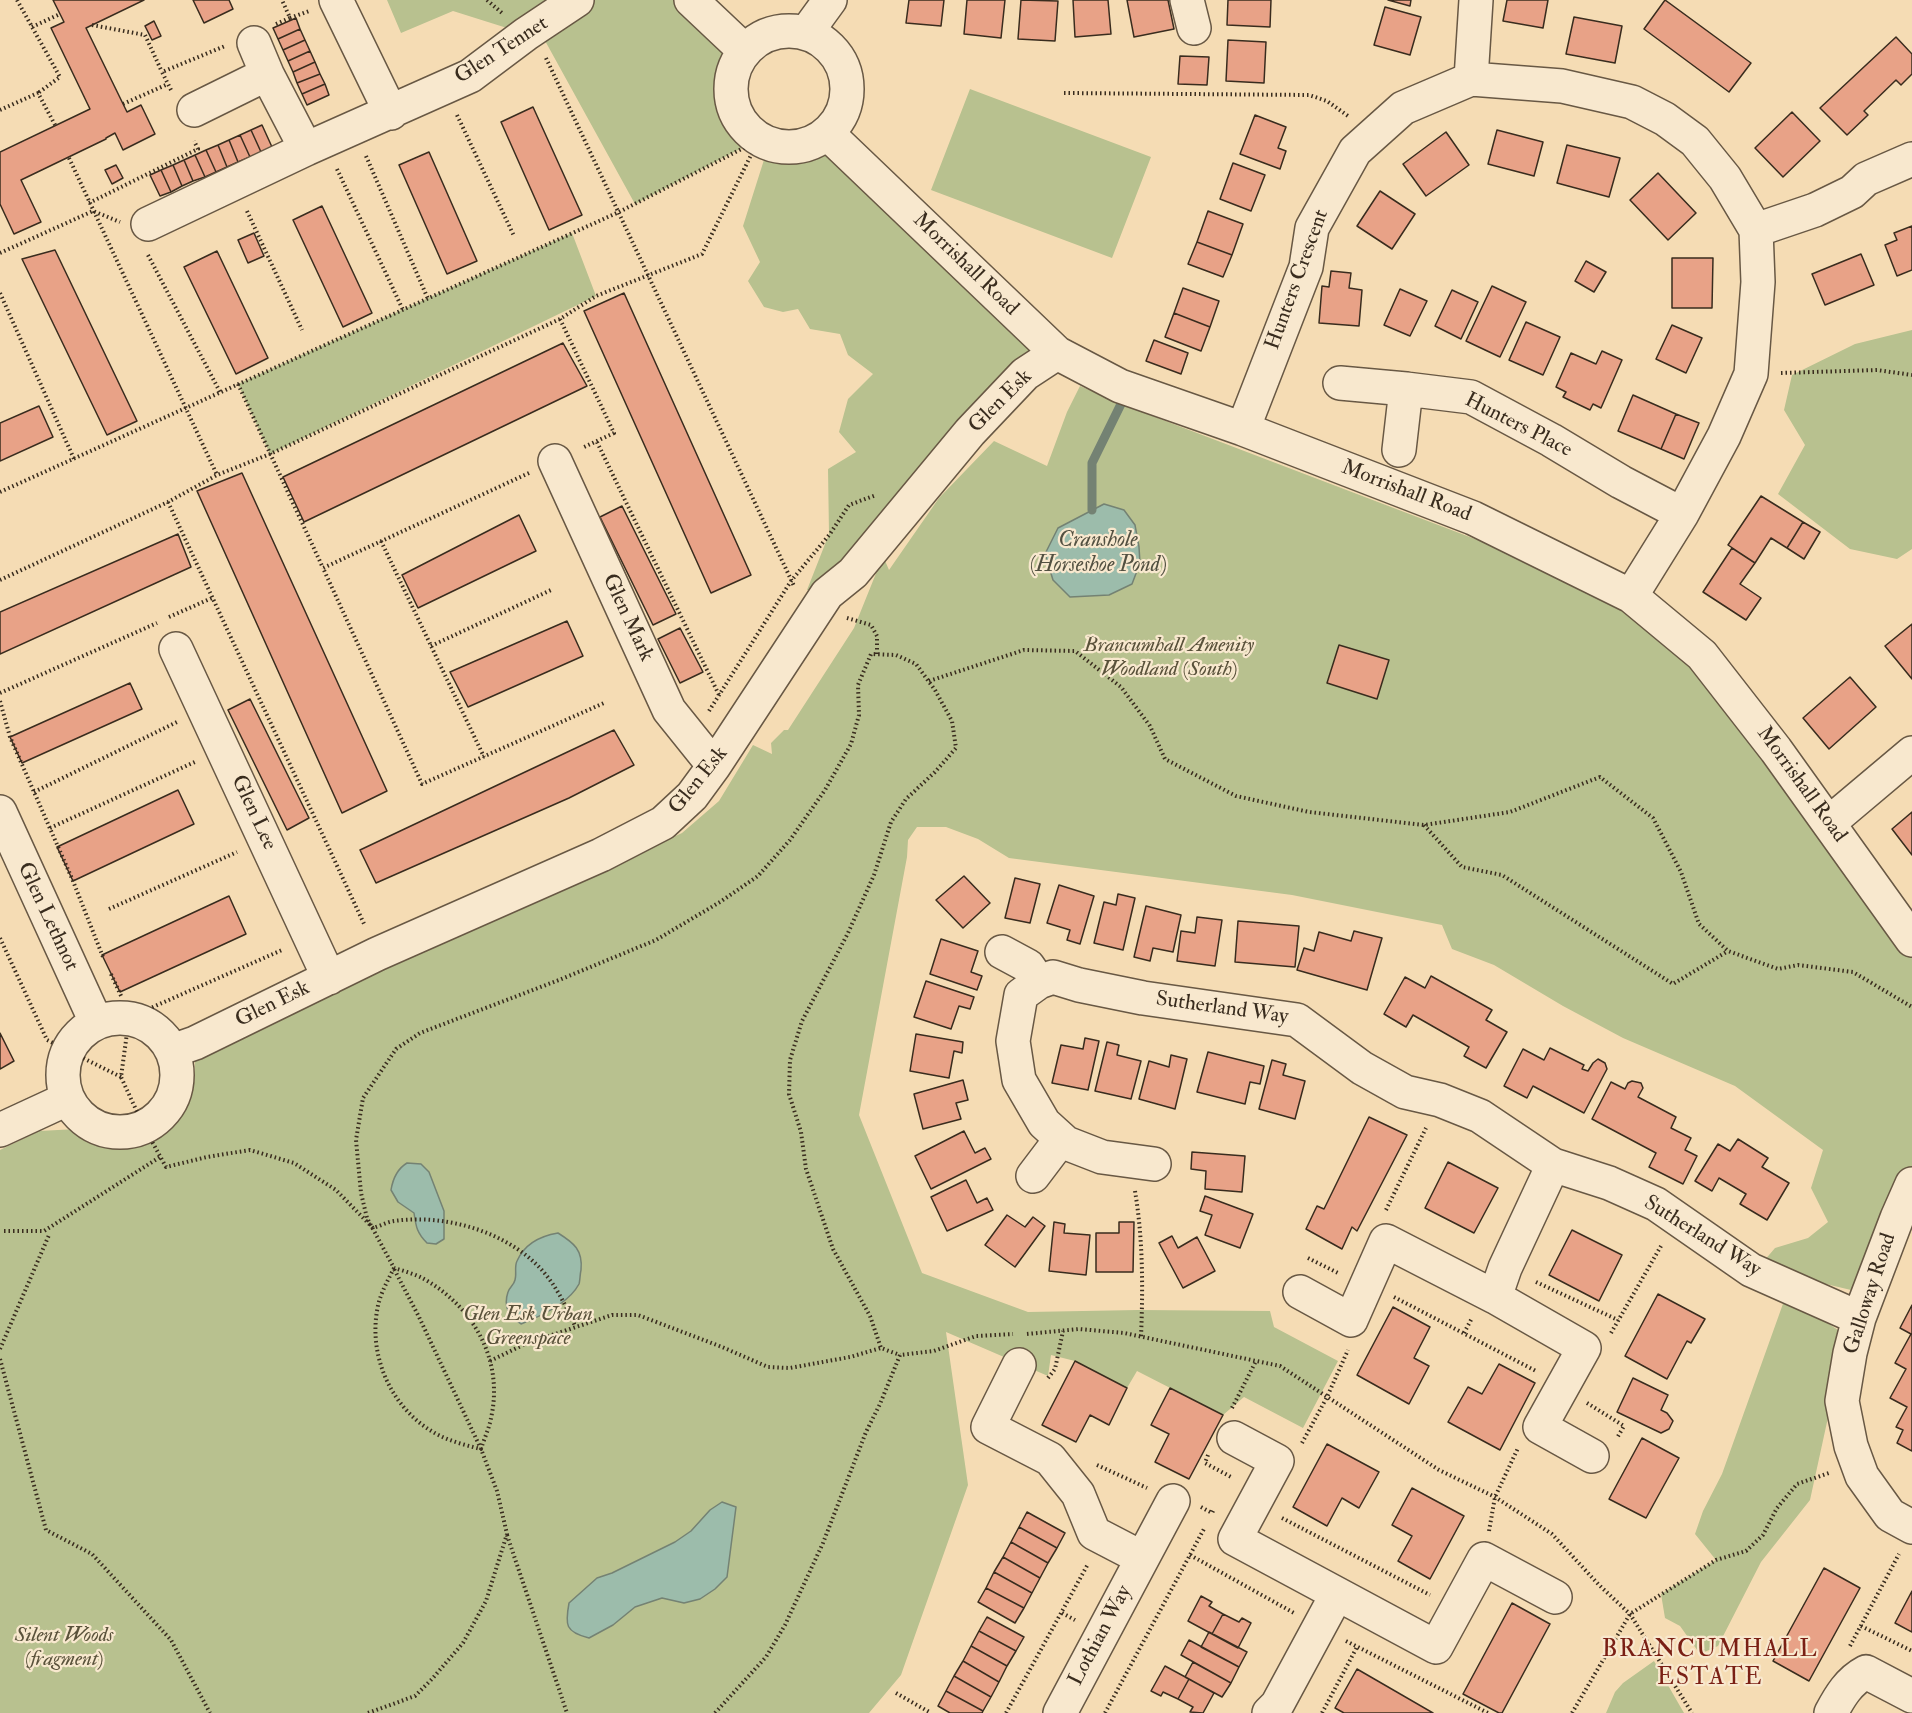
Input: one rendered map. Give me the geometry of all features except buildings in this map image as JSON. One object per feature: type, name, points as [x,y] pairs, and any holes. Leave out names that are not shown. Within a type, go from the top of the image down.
[{"type":"street","points":[[336,0],[391,112]]},
{"type":"street","name":"Glen Tennet","points":[[141,226],[470,76],[577,0]]},
{"type":"street","points":[[691,0],[745,51]]},
{"type":"street","points":[[806,33],[830,0]]},
{"type":"street","points":[[1471,79],[1476,0]]},
{"type":"street","points":[[790,30],[806,33],[822,41],[835,53],[843,68],[847,86],[845,103],[838,120],[827,133],[813,142],[786,147],[769,144],[749,132],[738,119],[731,100],[730,83],[734,69],[745,51],[758,39],[790,30]]},
{"type":"street","points":[[254,43],[267,74],[315,145]]},
{"type":"street","points":[[194,110],[267,74]]},
{"type":"street","name":"Hunters Crescent","points":[[1243,429],[1305,267],[1312,228],[1355,151],[1403,108],[1471,79],[1562,86],[1632,102],[1665,119],[1695,141],[1725,178],[1756,230],[1758,282],[1751,374],[1724,436],[1682,514],[1631,596]]},
{"type":"street","name":"Morrishall Road","points":[[827,133],[1057,353],[1120,386],[1243,429],[1473,518],[1631,596],[1702,655],[1830,822],[1912,940]]},
{"type":"street","points":[[1756,230],[1815,210],[1852,192],[1866,179],[1912,159]]},
{"type":"street","name":"Glen Esk","points":[[172,1051],[195,1043],[377,954],[601,855],[663,823],[692,796],[714,766],[827,594],[853,573],[970,432],[1025,374],[1057,353]]},
{"type":"street","name":"Hunters Place","points":[[1340,383],[1471,398],[1682,514]]},
{"type":"street","points":[[1399,450],[1406,389]]},
{"type":"street","name":"Glen Mark","points":[[555,461],[669,710],[714,766]]},
{"type":"street","name":"Glen Lee","points":[[176,649],[329,978]]},
{"type":"street","points":[[1830,822],[1912,753]]},
{"type":"street","name":"Glen Lethnot","points":[[0,812],[96,1022]]},
{"type":"street","points":[[1002,952],[1028,966],[1039,982],[1021,995],[1013,1041],[1019,1080],[1044,1123],[1066,1143],[1102,1157],[1142,1162]]},
{"type":"street","name":"Sutherland Way","points":[[1039,982],[1053,977],[1143,998],[1297,1020],[1362,1068],[1405,1092],[1440,1100],[1480,1116],[1553,1166],[1609,1184],[1656,1204],[1751,1270],[1859,1318]]},
{"type":"street","points":[[126,1009],[155,1029],[172,1051],[177,1068],[176,1086],[170,1103],[159,1117],[144,1127],[127,1132],[108,1132],[91,1125],[77,1114],[67,1099],[62,1081],[63,1063],[78,1035],[96,1022],[112,1018],[126,1009]]},
{"type":"street","points":[[0,1130],[67,1099]]},
{"type":"street","points":[[1033,1176],[1062,1139]]},
{"type":"street","points":[[1495,1297],[1505,1268],[1553,1166]]},
{"type":"street","name":"Galloway Road","points":[[1907,1538],[1862,1476],[1851,1446],[1842,1401],[1859,1318],[1908,1203]]},
{"type":"street","points":[[1300,1292],[1356,1308],[1386,1241],[1495,1297],[1584,1348],[1575,1394],[1540,1427],[1592,1456]]},
{"type":"street","points":[[1020,1344],[988,1427],[1050,1459],[1078,1494],[1094,1533],[1142,1558]]},
{"type":"street","points":[[1241,1441],[1278,1461],[1235,1539],[1436,1647],[1484,1559],[1556,1597]]},
{"type":"street","name":"Lothian Way","points":[[1072,1709],[1142,1558],[1175,1497]]},
{"type":"street","points":[[1278,1710],[1337,1594]]},
{"type":"street","points":[[1831,1713],[1843,1692],[1858,1676],[1866,1672],[1912,1696]]},
{"type":"path","points":[[0,110],[38,93],[60,77],[17,0]]},
{"type":"path","points":[[32,27],[60,14]]},
{"type":"path","points":[[92,25],[145,35],[162,72]]},
{"type":"path","points":[[532,31],[808,613],[815,613],[831,620],[849,618],[871,625],[878,636],[877,655]]},
{"type":"path","points":[[123,104],[168,84]]},
{"type":"path","points":[[444,88],[514,236]]},
{"type":"path","points":[[38,93],[55,126]]},
{"type":"path","points":[[1064,93],[1309,95],[1332,104],[1372,135]]},
{"type":"path","points":[[354,129],[428,298]]},
{"type":"path","points":[[0,492],[619,212],[759,139]]},
{"type":"path","points":[[0,580],[168,502],[217,475],[270,454],[560,320],[596,297],[702,254],[759,139]]},
{"type":"path","points":[[315,145],[403,310]]},
{"type":"path","points":[[69,158],[217,475]]},
{"type":"path","points":[[234,183],[303,330]]},
{"type":"path","points":[[0,254],[93,211],[141,226],[220,393]]},
{"type":"path","points":[[0,293],[74,459]]},
{"type":"path","points":[[322,568],[614,433],[560,320]]},
{"type":"path","points":[[1751,374],[1877,370],[1912,375]]},
{"type":"path","points":[[238,384],[422,784],[604,703]]},
{"type":"path","points":[[597,442],[719,696]]},
{"type":"path","points":[[168,502],[377,954]]},
{"type":"path","points":[[381,541],[484,757]]},
{"type":"path","points":[[431,646],[551,590]]},
{"type":"path","points":[[0,693],[212,598]]},
{"type":"path","points":[[929,681],[1024,650],[1075,651],[1120,687],[1150,726],[1165,759],[1236,796],[1309,812],[1424,825],[1510,812],[1600,777],[1653,818],[1681,872],[1699,924],[1728,951],[1778,969],[1798,965],[1853,972],[1912,1007]]},
{"type":"path","points":[[567,1713],[507,1534],[497,1491],[481,1449],[419,1317],[367,1218],[356,1140],[363,1098],[396,1049],[420,1033],[657,940],[758,876],[790,840],[825,790],[851,744],[859,715],[858,685],[871,654],[896,655],[916,664],[929,681],[952,721],[956,748],[935,772],[906,799],[891,822],[874,875],[848,933],[802,1021],[790,1060],[789,1094],[801,1132],[806,1169],[833,1249],[870,1316],[881,1348]]},
{"type":"path","points":[[0,701],[10,737],[126,1009],[121,1077],[166,1167],[250,1150],[294,1163],[336,1190],[373,1228]]},
{"type":"path","points":[[34,792],[204,709]]},
{"type":"path","points":[[50,828],[223,749]]},
{"type":"path","points":[[1424,825],[1462,867],[1502,875],[1674,984],[1728,951]]},
{"type":"path","points":[[109,909],[265,839]]},
{"type":"path","points":[[126,1009],[310,937]]},
{"type":"path","points":[[0,938],[47,1040],[121,1077]]},
{"type":"path","points":[[1383,1216],[1440,1100]]},
{"type":"path","points":[[4,1231],[44,1232],[160,1156]]},
{"type":"path","points":[[1141,1337],[1143,1289],[1139,1216],[1142,1162]]},
{"type":"path","points":[[1606,1341],[1677,1219]]},
{"type":"path","points":[[373,1228],[393,1221],[416,1220],[479,1228],[508,1243],[536,1264],[564,1300],[575,1326]]},
{"type":"path","points":[[0,1348],[49,1235]]},
{"type":"path","points":[[394,1268],[422,1277],[445,1292],[468,1314],[488,1348],[494,1381],[492,1418],[481,1449]]},
{"type":"path","points":[[394,1268],[377,1308],[375,1331],[380,1364],[393,1394],[413,1418],[434,1432],[456,1442],[481,1449]]},
{"type":"path","points":[[1278,1461],[1289,1467],[1327,1397],[1359,1325],[1356,1308],[1374,1300],[1379,1289],[1575,1394],[1624,1426],[1602,1461],[1592,1456]]},
{"type":"path","points":[[490,1361],[525,1344],[575,1326],[612,1315],[638,1315],[768,1367],[790,1368],[850,1357],[881,1348],[900,1355],[934,1351],[976,1336],[1020,1344],[1079,1329],[1141,1337],[1280,1366],[1439,1470],[1495,1497],[1552,1534],[1599,1585],[1630,1614],[1692,1713]]},
{"type":"path","points":[[715,1713],[766,1657],[785,1625],[823,1543],[866,1432],[900,1355]]},
{"type":"path","points":[[0,1359],[46,1530],[92,1554],[171,1640],[210,1713]]},
{"type":"path","points":[[1484,1559],[1495,1497],[1520,1443],[1540,1427]]},
{"type":"path","points":[[1226,1486],[1241,1441]]},
{"type":"path","points":[[1572,1713],[1630,1614],[1716,1560],[1746,1551],[1763,1534],[1777,1508],[1797,1484],[1833,1471],[1845,1462],[1851,1446]]},
{"type":"path","points":[[1095,1464],[1146,1489],[1159,1483],[1175,1497],[1212,1513]]},
{"type":"path","points":[[1105,1713],[1217,1504]]},
{"type":"path","points":[[1255,1504],[1457,1609]]},
{"type":"path","points":[[368,1713],[415,1696],[463,1643],[486,1601],[507,1534]]},
{"type":"path","points":[[1006,1713],[1103,1537]]},
{"type":"path","points":[[1858,1676],[1846,1653],[1907,1538]]},
{"type":"path","points":[[1861,1626],[1912,1651]]},
{"type":"path","points":[[1322,1713],[1357,1647]]},
{"type":"path","points":[[896,1693],[931,1713]]},
{"type":"green space","points":[[387,0],[691,0],[738,59],[731,82],[733,104],[742,122],[759,139],[635,204],[538,28],[526,34],[453,11],[401,33]]},
{"type":"green space","points":[[970,89],[1151,157],[1112,258],[931,190]]},
{"type":"green space","points":[[822,137],[1057,353],[827,594],[807,590],[829,534],[828,469],[856,452],[839,432],[848,399],[873,374],[848,355],[840,334],[810,329],[798,309],[783,312],[764,307],[748,281],[760,262],[743,226],[769,144],[803,145]]},
{"type":"green space","points":[[572,233],[596,296],[270,454],[238,384]]},
{"type":"green space","points":[[1912,330],[1912,549],[1897,559],[1850,549],[1778,494],[1805,445],[1784,410],[1792,375],[1855,344]]},
{"type":"green space","name":"Glen Esk Urban Greenspace","points":[[1080,386],[1121,404],[1551,568],[1673,631],[1912,940],[1912,1185],[1868,1294],[1758,1268],[1775,1248],[1808,1238],[1828,1222],[1811,1188],[1823,1150],[1735,1086],[1623,1038],[1494,965],[1452,949],[1442,925],[1292,895],[1009,858],[978,839],[946,827],[917,827],[908,840],[907,857],[859,1115],[922,1273],[1028,1312],[1270,1311],[1274,1327],[1338,1361],[1303,1428],[1244,1397],[1223,1415],[1137,1371],[1127,1388],[1075,1361],[1051,1355],[1048,1376],[946,1332],[968,1485],[901,1675],[869,1713],[0,1713],[0,1150],[39,1131],[77,1129],[104,1145],[132,1147],[164,1131],[185,1111],[194,1086],[195,1061],[226,1042],[682,833],[719,801],[753,745],[772,754],[771,743],[784,730],[788,730],[854,628],[883,556],[889,570],[939,498],[994,441],[1047,466],[1067,412]]},
{"type":"green space","points":[[1789,1287],[1823,1320],[1838,1330],[1850,1353],[1834,1390],[1810,1500],[1761,1562],[1718,1646],[1700,1654],[1680,1626],[1665,1618],[1661,1594],[1716,1560],[1695,1534],[1703,1511],[1722,1474]]},
{"type":"green space","points":[[1654,1661],[1684,1713],[1606,1713],[1615,1692],[1623,1683]]},
{"type":"water","name":"Cranshole (Horseshoe Pond)","points":[[1104,504],[1124,510],[1135,525],[1140,563],[1132,584],[1109,595],[1070,597],[1053,580],[1045,554],[1058,528]]},
{"type":"water","points":[[407,1163],[421,1164],[429,1172],[444,1211],[444,1239],[436,1244],[427,1243],[421,1236],[414,1213],[398,1202],[391,1190],[396,1174]]},
{"type":"water","points":[[558,1233],[569,1240],[579,1252],[581,1270],[579,1284],[561,1303],[521,1324],[510,1314],[506,1302],[515,1280],[517,1261],[524,1249],[534,1241]]},
{"type":"water","points":[[722,1502],[736,1507],[727,1577],[715,1589],[700,1599],[684,1603],[662,1598],[635,1607],[613,1625],[589,1638],[571,1630],[567,1622],[569,1603],[597,1578],[675,1542],[691,1531],[710,1510]]},
{"type":"waterway","points":[[1092,510],[1092,463],[1121,404]]},
{"type":"district","name":"BRANCUMHALL ESTATE","points":[[1710,1665]]},
{"type":"park label","name":"Brancumhall Amenity Woodland (South)","points":[[1169,658]]},
{"type":"park label","name":"Silent Woods (fragment)","points":[[64,1648]]}]
